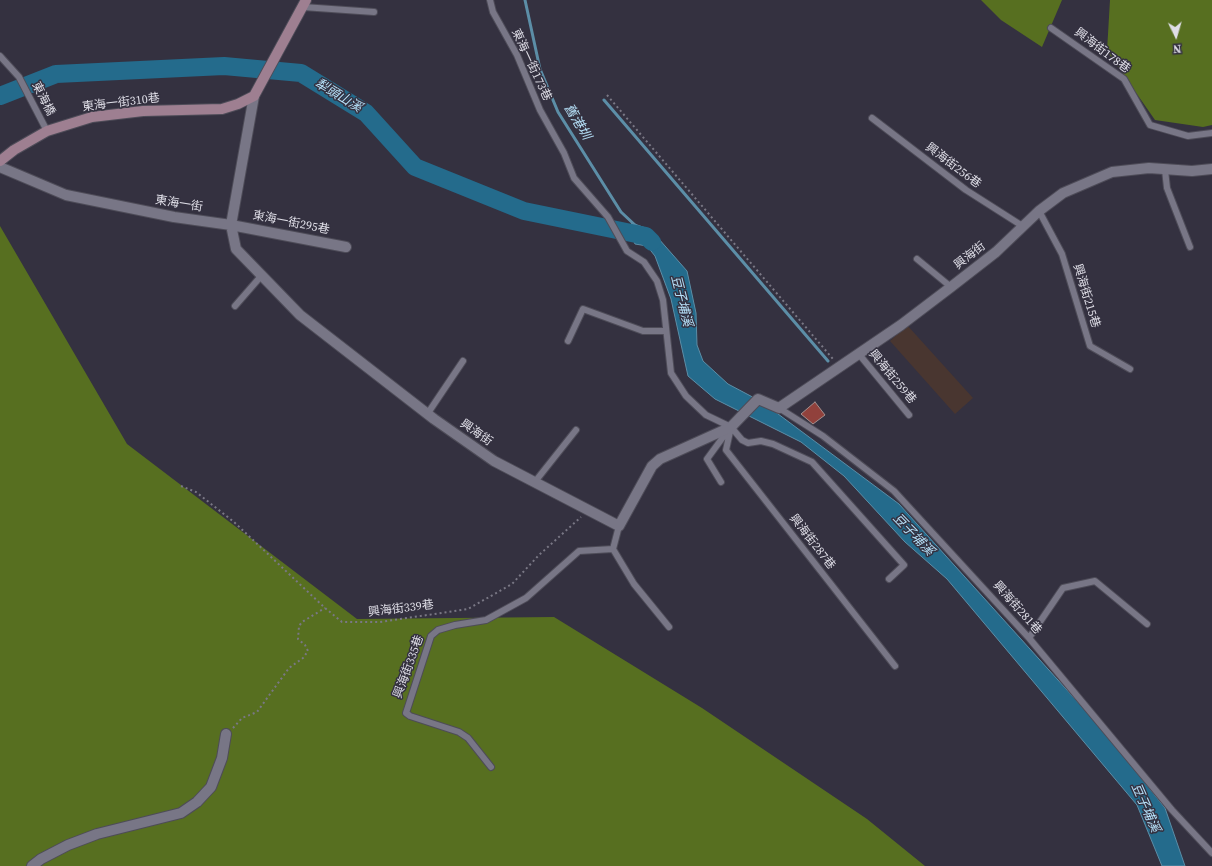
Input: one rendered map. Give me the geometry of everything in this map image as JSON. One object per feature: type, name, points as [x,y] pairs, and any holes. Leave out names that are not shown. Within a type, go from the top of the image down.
[{"type":"street","points":[[231,225],[254,96],[304,3]]},
{"type":"street","name":"東海一街310巷","points":[[0,161],[14,150],[47,131],[92,117],[144,111],[222,109],[238,104],[254,96]]},
{"type":"street","name":"東海一街","points":[[0,167],[66,195],[174,217],[231,225]]},
{"type":"street","name":"興海街","points":[[779,408],[901,325],[996,252],[1024,227],[1039,211],[1063,193],[1112,172],[1149,168],[1192,171],[1212,169]]},
{"type":"street","name":"興海街","points":[[231,225],[236,249],[300,315],[428,413],[494,461],[619,526]]},
{"type":"street","name":"東海一街295巷","points":[[231,225],[346,247]]},
{"type":"street","points":[[619,526],[652,466],[660,459],[731,427],[758,399],[779,408]]},
{"type":"street","points":[[32,866],[41,859],[68,845],[97,834],[181,813],[197,802],[211,787],[222,758],[226,734]]},
{"type":"lane","name":"東海一街173巷","points":[[490,0],[493,12],[517,55],[540,110],[564,153],[574,178],[608,218],[627,251],[644,262],[657,281],[663,300],[666,331]]},
{"type":"lane","points":[[304,3],[374,12]]},
{"type":"lane","name":"興海街178巷","points":[[1051,28],[1124,79],[1150,125],[1188,136],[1212,133]]},
{"type":"lane","name":"東海橋","points":[[0,56],[19,77],[47,131]]},
{"type":"lane","name":"興海街256巷","points":[[872,118],[966,190],[1024,227]]},
{"type":"lane","points":[[1165,170],[1167,188],[1190,247]]},
{"type":"lane","name":"興海街215巷","points":[[1039,211],[1062,254],[1090,346],[1130,369]]},
{"type":"lane","points":[[917,259],[951,287]]},
{"type":"lane","points":[[235,306],[262,275]]},
{"type":"lane","points":[[568,341],[583,308],[642,331],[666,331],[671,374],[686,396],[706,415],[731,427],[742,440],[748,442],[761,441],[773,444],[812,462],[904,565],[889,579]]},
{"type":"lane","name":"興海街259巷","points":[[858,354],[909,415]]},
{"type":"lane","points":[[428,413],[462,361]]},
{"type":"lane","name":"興海街281巷","points":[[779,408],[823,436],[894,491],[1029,638],[1172,810],[1212,853]]},
{"type":"lane","points":[[721,482],[707,459],[731,427]]},
{"type":"lane","name":"興海街287巷","points":[[731,427],[726,450],[895,666]]},
{"type":"lane","points":[[534,483],[576,430]]},
{"type":"lane","points":[[619,526],[613,549],[634,584],[669,627]]},
{"type":"lane","name":"興海街335巷","points":[[490,767],[468,738],[459,732],[410,716],[406,713],[431,636],[438,630],[455,625],[486,620],[526,598],[579,551],[613,549]]},
{"type":"lane","points":[[1029,638],[1062,588],[1095,581],[1147,624]]},
{"type":"path","points":[[607,95],[839,366]]},
{"type":"path","name":"興海街339巷","points":[[181,486],[196,492],[234,522],[325,608],[342,622],[380,622],[468,609],[512,584],[539,555],[589,510]]},
{"type":"path","points":[[226,734],[242,718],[257,712],[290,668],[303,658],[308,650],[306,645],[298,639],[299,626],[302,622],[325,608]]},
{"type":"shaded area","points":[[907,325],[973,398],[955,414],[890,341]]},
{"type":"green space","points":[[981,0],[1062,0],[1042,47],[1001,20]]},
{"type":"green space","points":[[1110,0],[1212,0],[1212,125],[1203,127],[1155,120],[1107,51]]},
{"type":"green space","points":[[0,226],[127,444],[357,619],[554,617],[702,708],[867,819],[925,866],[0,866]]},
{"type":"water","name":"豆子埔溪","points":[[632,223],[651,230],[687,271],[696,313],[697,345],[703,361],[728,384],[762,402],[899,504],[1104,731],[1165,808],[1185,866],[1162,866],[1137,805],[947,579],[905,542],[844,476],[801,442],[715,399],[688,376],[671,299],[655,256],[647,246],[635,244],[628,229]]},
{"type":"building","points":[[815,402],[825,415],[813,424],[801,414]]},
{"type":"waterway","name":"舊港圳","points":[[525,0],[540,69],[558,112],[621,212],[636,226]]},
{"type":"waterway","name":"犁頭山溪","points":[[0,96],[56,74],[224,66],[301,73],[366,113],[415,167],[524,211],[646,236],[652,242]]},
{"type":"waterway","points":[[604,100],[828,361]]}]
